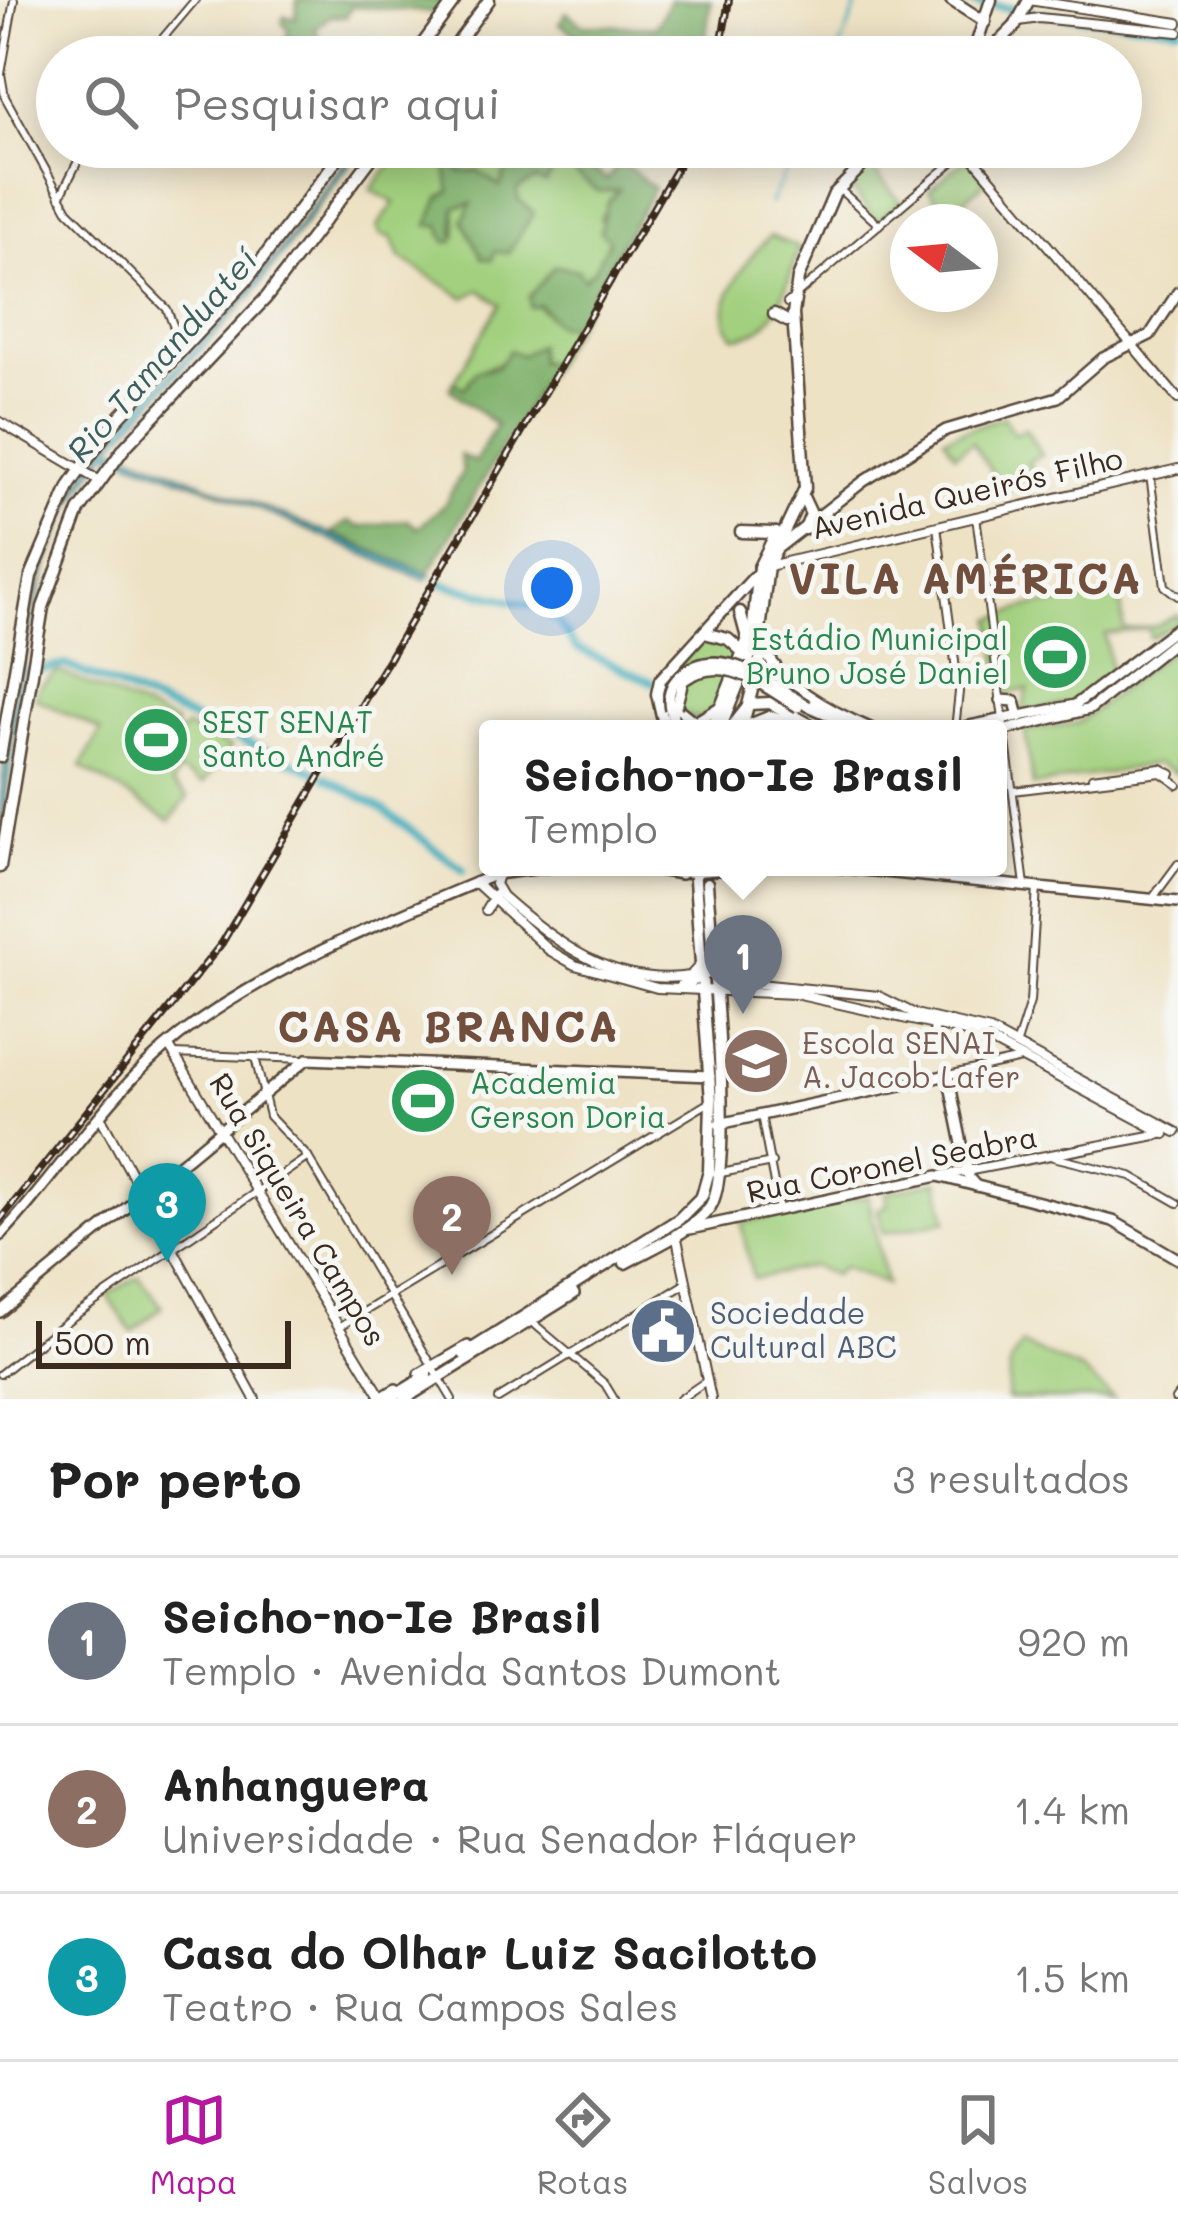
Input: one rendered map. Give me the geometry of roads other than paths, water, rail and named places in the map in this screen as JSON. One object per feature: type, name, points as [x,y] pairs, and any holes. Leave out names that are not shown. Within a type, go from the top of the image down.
[{"type":"highway","points":[[430,36],[455,0]]},
{"type":"highway","points":[[462,36],[489,0]]},
{"type":"highway","points":[[951,0],[984,25],[987,36]]},
{"type":"highway","points":[[980,36],[991,0]]},
{"type":"highway","points":[[1006,36],[1029,0]]},
{"type":"highway","points":[[0,867],[56,563],[87,474],[122,451],[330,168]]},
{"type":"highway","points":[[0,757],[31,576],[87,474],[193,357],[266,298],[364,168]]},
{"type":"highway","points":[[719,720],[759,612],[763,569],[776,533],[800,498],[787,321],[799,256],[852,168]]},
{"type":"highway","points":[[838,185],[857,168]]},
{"type":"highway","points":[[663,720],[658,684],[763,569],[800,498],[806,474],[791,300]]},
{"type":"highway","points":[[774,314],[787,321]]},
{"type":"highway","points":[[800,498],[816,515],[806,529]]},
{"type":"highway","points":[[741,532],[776,533]]},
{"type":"highway","points":[[774,551],[783,562]]},
{"type":"highway","points":[[737,598],[746,650],[759,676]]},
{"type":"highway","points":[[740,612],[759,612]]},
{"type":"highway","points":[[759,612],[771,668],[822,706],[851,720]]},
{"type":"highway","points":[[704,633],[746,650]]},
{"type":"highway","points":[[741,720],[759,676],[764,643]]},
{"type":"highway","points":[[718,720],[746,650]]},
{"type":"highway","points":[[750,704],[770,703],[802,720]]},
{"type":"highway","points":[[672,710],[674,720]]},
{"type":"highway","points":[[463,1356],[643,1243],[698,1219],[711,1180],[715,1125],[712,1034],[696,990],[707,969],[700,876]]},
{"type":"highway","points":[[696,990],[707,969]]},
{"type":"highway","points":[[463,1356],[574,1294],[677,1228],[711,1180]]},
{"type":"highway","points":[[389,1399],[432,1375]]},
{"type":"main road","points":[[1029,0],[1178,27]]},
{"type":"main road","points":[[1018,22],[1039,18],[1178,27]]},
{"type":"main road","points":[[981,168],[1178,399]]},
{"type":"main road","points":[[816,515],[946,430],[1055,399],[1102,358],[1153,333],[1178,292]]},
{"type":"main road","points":[[0,425],[87,474]]},
{"type":"main road","name":"Avenida Queirós Filho","points":[[763,569],[1178,469]]},
{"type":"main road","points":[[774,551],[806,529]]},
{"type":"main road","points":[[1007,724],[1093,696],[1150,645],[1178,628]]},
{"type":"main road","points":[[1007,725],[1090,709],[1178,639]]},
{"type":"main road","points":[[690,720],[672,710],[669,692],[678,676],[715,661],[740,667],[828,720]]},
{"type":"main road","points":[[1001,700],[1015,701],[1019,717]]},
{"type":"main road","points":[[701,720],[722,703]]},
{"type":"main road","points":[[807,708],[842,720]]},
{"type":"main road","points":[[758,720],[770,716],[788,720]]},
{"type":"main road","points":[[0,1235],[100,1116],[172,1050],[339,950],[491,876]]},
{"type":"main road","points":[[497,876],[498,900]]},
{"type":"main road","points":[[978,876],[1178,902]]},
{"type":"main road","points":[[475,882],[570,963],[696,990],[784,992],[992,1039],[1034,1056],[1173,1132]]},
{"type":"main road","points":[[487,912],[498,900]]},
{"type":"main road","points":[[707,969],[729,980],[894,997]]},
{"type":"main road","points":[[871,1010],[873,996]]},
{"type":"main road","points":[[894,997],[902,1008],[1017,1043],[1034,1056]]},
{"type":"main road","points":[[886,1013],[894,997]]},
{"type":"main road","points":[[933,1040],[935,1025]]},
{"type":"main road","name":"Rua Siqueira Campos","points":[[172,1050],[339,1327],[389,1399]]},
{"type":"main road","points":[[0,1312],[307,1060],[714,1078]]},
{"type":"main road","points":[[715,1125],[948,1075],[969,1179],[1113,1221],[1178,1259]]},
{"type":"main road","points":[[100,1116],[255,1399]]},
{"type":"main road","points":[[1041,1154],[1173,1132]]},
{"type":"main road","name":"Rua Coronel Seabra","points":[[677,1228],[698,1219],[783,1208],[938,1176],[969,1179],[1041,1154]]},
{"type":"main road","points":[[677,1228],[711,1399]]},
{"type":"main road","points":[[432,1375],[574,1294]]},
{"type":"street","points":[[14,0],[2,87],[36,151]]},
{"type":"street","points":[[165,36],[195,0]]},
{"type":"street","points":[[45,168],[80,226],[163,304],[193,357]]},
{"type":"street","points":[[60,196],[74,168]]},
{"type":"street","points":[[791,300],[943,168]]},
{"type":"street","points":[[838,185],[876,227]]},
{"type":"street","points":[[1150,476],[1166,586],[1178,596]]},
{"type":"street","points":[[976,517],[1003,720]]},
{"type":"street","points":[[937,526],[958,679],[956,720]]},
{"type":"street","points":[[948,711],[959,705]]},
{"type":"street","points":[[1007,752],[1031,886],[1030,1002],[1017,1043]]},
{"type":"street","points":[[1013,791],[1161,772],[1178,782]]},
{"type":"street","points":[[1153,899],[1178,864]]},
{"type":"street","points":[[172,1050],[307,1060]]},
{"type":"street","points":[[948,1075],[1034,1056]]},
{"type":"street","points":[[255,1057],[262,1099],[281,1133],[308,1157],[432,1375],[452,1399]]},
{"type":"street","points":[[339,1327],[711,1104]]},
{"type":"street","points":[[761,1115],[783,1208]]},
{"type":"street","points":[[1059,1151],[1066,1160]]},
{"type":"street","name":"Rua Coronel Seabra","points":[[1041,1154],[1131,1176],[1178,1203]]},
{"type":"street","points":[[0,1374],[308,1157]]},
{"type":"street","points":[[711,1180],[772,1163]]},
{"type":"street","points":[[498,1399],[687,1283]]},
{"type":"street","points":[[532,1322],[614,1399]]},
{"type":"street","points":[[680,1399],[707,1381]]},
{"type":"water","points":[[340,168],[346,168],[252,295],[112,446],[431,575],[425,580],[216,491],[108,452],[79,493],[41,587],[20,690],[0,842],[6,753],[22,650],[49,550],[67,507],[87,471],[140,404],[220,321]]},
{"type":"waterway","points":[[845,36],[859,0]]},
{"type":"waterway","points":[[963,0],[983,6]]},
{"type":"waterway","points":[[995,6],[1020,10]]},
{"type":"waterway","points":[[1030,12],[1178,27]]},
{"type":"waterway","points":[[770,203],[788,168]]},
{"type":"waterway","points":[[439,583],[536,607],[558,622],[576,648],[652,682]]},
{"type":"waterway","points":[[1114,685],[1143,658]]},
{"type":"waterway","points":[[29,672],[66,665],[316,772]]},
{"type":"waterway","points":[[325,777],[383,809],[463,870]]},
{"type":"tunnel","points":[[427,1376],[464,1354]]},
{"type":"railway","points":[[723,36],[729,0]]},
{"type":"railway","points":[[0,1220],[222,943],[677,168]]},
{"type":"place","name":"Estádio Municipal Bruno José Daniel","points":[[1055,657]]},
{"type":"place","name":"SEST SENAT Santo André","points":[[156,740]]},
{"type":"place","name":"Seicho-no-Ie Brasil","points":[[743,1014]]},
{"type":"place","name":"Escola SENAI A. Jacob Lafer","points":[[756,1061]]},
{"type":"place","name":"Academia Gerson Doria","points":[[423,1101]]},
{"type":"place","name":"Casa do Olhar Luiz Sacilotto","points":[[167,1262]]},
{"type":"place","name":"Anhanguera","points":[[452,1275]]},
{"type":"place","name":"Sociedade Cultural ABC","points":[[663,1331]]},
{"type":"district","name":"VILA AMÉRICA","points":[[966,579]]},
{"type":"district","name":"CASA BRANCA","points":[[449,1027]]},
{"type":"water label","name":"Rio Tamanduateí","points":[[162,355]]}]
